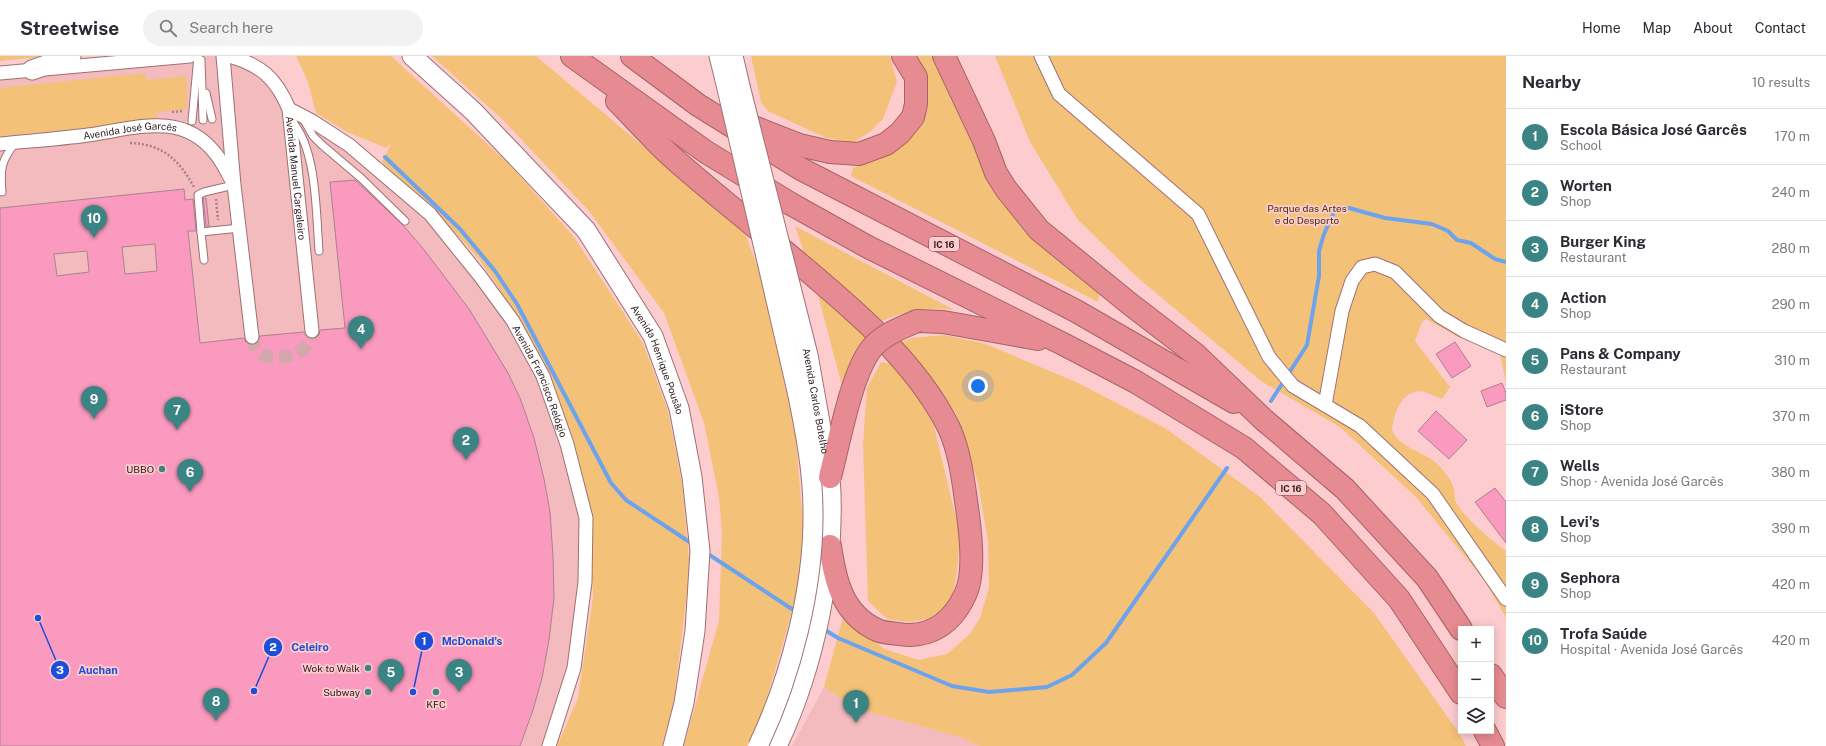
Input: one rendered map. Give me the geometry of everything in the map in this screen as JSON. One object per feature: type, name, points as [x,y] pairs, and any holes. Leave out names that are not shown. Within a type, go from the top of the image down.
[{"type":"highway","name":"IC 16","points":[[632,56],[698,105],[801,169],[1076,311],[1264,420],[1345,489],[1427,578],[1459,626]]},
{"type":"highway","points":[[698,105],[799,145],[830,152],[859,154],[886,144],[900,133],[913,117],[916,104],[916,77],[903,56]]},
{"type":"highway","points":[[944,56],[984,141],[996,173],[1006,189],[1039,230],[1130,304],[1195,354],[1264,420]]},
{"type":"highway","name":"IC 16","points":[[575,59],[706,152],[791,204],[868,248],[1065,344],[1136,382],[1244,448],[1322,514],[1399,599],[1458,688]]},
{"type":"highway","points":[[575,59],[670,155],[827,287],[885,342],[919,380],[949,429],[962,474],[972,544],[967,592],[956,614],[935,631],[906,636],[878,631],[857,617],[840,593],[834,573],[830,546]]},
{"type":"highway","points":[[830,477],[849,402],[863,363],[872,349],[893,331],[917,321],[943,322],[1065,344]]},
{"type":"highway","points":[[1494,679],[1506,697]]},
{"type":"highway","points":[[1487,734],[1493,746]]},
{"type":"main road","points":[[32,70],[71,56]]},
{"type":"main road","name":"Avenida Henrique Pousão","points":[[412,56],[473,111],[586,230],[653,336],[679,408],[692,477],[700,551],[695,631],[684,703],[673,746]]},
{"type":"main road","name":"Avenida Carlos Botelho","points":[[719,56],[732,83],[808,355],[830,477],[832,519],[830,546],[820,610],[805,672],[789,721],[777,746]]},
{"type":"main road","name":"Avenida Carlos Botelho","points":[[733,56],[732,83],[806,438],[813,511],[810,567],[795,643],[774,713],[758,746]]},
{"type":"street","points":[[0,73],[190,56]]},
{"type":"street","name":"Avenida José Garcês","points":[[223,56],[234,185],[252,337]]},
{"type":"street","name":"Avenida Manuel Cargaleiro","points":[[229,56],[243,60],[258,68],[272,79],[281,90],[294,115],[312,331]]},
{"type":"street","points":[[1041,56],[1059,94],[1198,214],[1268,357],[1293,386],[1360,426],[1433,494],[1506,599]]},
{"type":"street","name":"Avenida Francisco Relógio","points":[[294,115],[349,145],[430,214],[480,276],[513,321],[543,376],[567,444],[586,518],[585,582],[574,668],[549,746]]},
{"type":"street","name":"Avenida José Garcês","points":[[0,144],[88,135],[162,125],[184,130],[208,145],[216,154],[234,185]]},
{"type":"street","points":[[1325,405],[1342,311],[1352,281],[1362,267],[1375,264],[1395,272],[1439,316],[1464,331],[1506,350]]},
{"type":"lane","points":[[199,56],[212,119]]},
{"type":"lane","points":[[192,121],[199,56]]},
{"type":"lane","points":[[203,79],[203,120]]},
{"type":"lane","points":[[294,115],[322,145],[361,178],[405,221]]},
{"type":"lane","points":[[294,115],[309,156],[319,251]]},
{"type":"lane","points":[[2,192],[0,171],[2,162],[15,143]]},
{"type":"lane","points":[[204,260],[197,197],[204,192],[234,185]]},
{"type":"lane","points":[[201,232],[240,228]]},
{"type":"path","points":[[162,125],[162,113],[193,110]]},
{"type":"path","points":[[126,143],[154,147],[171,156],[181,166],[194,188],[213,181],[219,230]]},
{"type":"shaded area","points":[[190,56],[229,56],[243,60],[303,116],[430,214],[480,276],[543,376],[586,518],[574,668],[549,746],[0,746],[0,73]]},
{"type":"shaded area","points":[[824,687],[856,708],[960,737],[980,746],[792,746]]},
{"type":"green space","points":[[0,56],[49,56],[0,61]]},
{"type":"green space","points":[[296,56],[391,56],[509,164],[574,237],[643,343],[668,411],[682,483],[690,569],[673,707],[662,746],[557,746],[578,698],[593,597],[590,506],[573,438],[538,355],[525,329],[479,259],[449,226],[382,162],[391,144],[386,148],[347,132],[316,113],[308,82]]},
{"type":"green space","points":[[432,56],[536,56],[744,231],[758,268],[794,416],[803,524],[799,585],[758,727],[747,746],[684,746],[719,620],[722,534],[719,497],[704,423],[664,313],[589,211],[502,119]]},
{"type":"green space","points":[[751,56],[890,56],[897,82],[883,119],[870,132],[852,143],[824,137],[768,111],[761,102]]},
{"type":"green space","points":[[916,56],[933,56],[941,68],[976,147],[1100,291],[1098,302],[851,176],[853,168],[880,157],[905,142],[915,132],[923,120],[927,106],[927,91]]},
{"type":"green space","name":"Parque das Artes e do Desporto","points":[[995,56],[1506,56],[1506,382],[1500,354],[1469,338],[1458,337],[1426,319],[1422,322],[1415,341],[1450,387],[1442,399],[1425,392],[1411,393],[1405,397],[1395,416],[1392,430],[1395,436],[1405,445],[1429,458],[1441,468],[1451,482],[1454,489],[1455,501],[1461,510],[1494,542],[1506,551],[1506,618],[1485,581],[1415,496],[1340,427],[1261,381],[1137,277],[1078,220],[1030,142]]},
{"type":"green space","points":[[145,73],[146,80],[187,76],[187,109],[157,112],[158,122],[0,136],[0,88]]},
{"type":"green space","points":[[795,226],[954,310],[916,310],[880,322],[808,264]]},
{"type":"green space","points":[[817,291],[870,336],[852,360],[842,386]]},
{"type":"green space","points":[[944,335],[986,344],[1076,382],[1165,428],[1260,497],[1374,613],[1458,732],[1466,746],[980,746],[960,737],[856,708],[824,687],[844,614],[884,649],[918,660],[947,654],[970,634],[980,618],[989,587],[988,542],[978,483],[956,413],[931,378],[899,343],[912,338]]},
{"type":"green space","points":[[881,362],[892,364],[918,397],[934,426],[960,535],[957,572],[951,603],[931,618],[910,622],[887,619],[868,601],[863,444],[867,388]]},
{"type":"building","name":"UBBO","points":[[355,180],[403,225],[425,251],[469,309],[508,373],[520,398],[534,438],[550,512],[554,598],[549,640],[542,678],[533,710],[520,746],[0,746],[0,208],[184,189],[185,200],[193,199],[196,231],[188,231],[200,343],[244,338],[246,342],[253,345],[257,343],[260,336],[304,332],[308,338],[313,339],[319,335],[320,330],[345,328],[330,182]],"holes":[[[155,244],[157,271],[125,274],[122,247]],[[87,251],[89,272],[57,276],[54,254]]]},
{"type":"building","points":[[203,198],[206,198],[209,226],[206,226]]},
{"type":"building","points":[[1455,342],[1471,366],[1452,378],[1436,354]]},
{"type":"building","points":[[1502,383],[1506,393],[1506,400],[1487,407],[1481,391]]},
{"type":"building","points":[[1436,411],[1467,440],[1449,459],[1418,431]]},
{"type":"building","points":[[1495,488],[1506,502],[1506,543],[1475,502]]},
{"type":"waterway","points":[[385,157],[460,229],[495,271],[517,304],[611,483],[626,500],[694,545]]},
{"type":"waterway","points":[[1271,401],[1307,345],[1319,276],[1319,251],[1324,234],[1334,212],[1341,208],[1349,208],[1385,218],[1432,224],[1448,231],[1457,240],[1471,243],[1495,259],[1506,262]]},
{"type":"waterway","points":[[822,628],[838,638],[952,686],[989,692],[1047,687],[1072,675],[1106,643],[1227,468]]},
{"type":"waterway","points":[[705,552],[798,613]]},
{"type":"tunnel","points":[[252,337],[256,348],[262,354],[280,357],[298,353],[309,342],[312,331]]},
{"type":"place","name":"Trofa Saúde","points":[[94,238]]},
{"type":"place","name":"Action","points":[[361,349]]},
{"type":"place","name":"Sephora","points":[[94,419]]},
{"type":"place","name":"Wells","points":[[177,430]]},
{"type":"place","name":"Worten","points":[[466,460]]},
{"type":"place","name":"UBBO","points":[[162,469]]},
{"type":"place","name":"iStore","points":[[190,492]]},
{"type":"place","name":"Auchan","points":[[38,618]]},
{"type":"place","name":"Wok to Walk","points":[[368,668]]},
{"type":"place","name":"Celeiro","points":[[254,691]]},
{"type":"place","name":"Subway","points":[[368,692]]},
{"type":"place","name":"Pans & Company","points":[[391,692]]},
{"type":"place","name":"McDonald's","points":[[413,692]]},
{"type":"place","name":"KFC","points":[[436,692]]},
{"type":"place","name":"Burger King","points":[[459,692]]},
{"type":"place","name":"Levi's","points":[[216,721]]},
{"type":"place","name":"Escola Básica José Garcês","points":[[856,723]]}]
